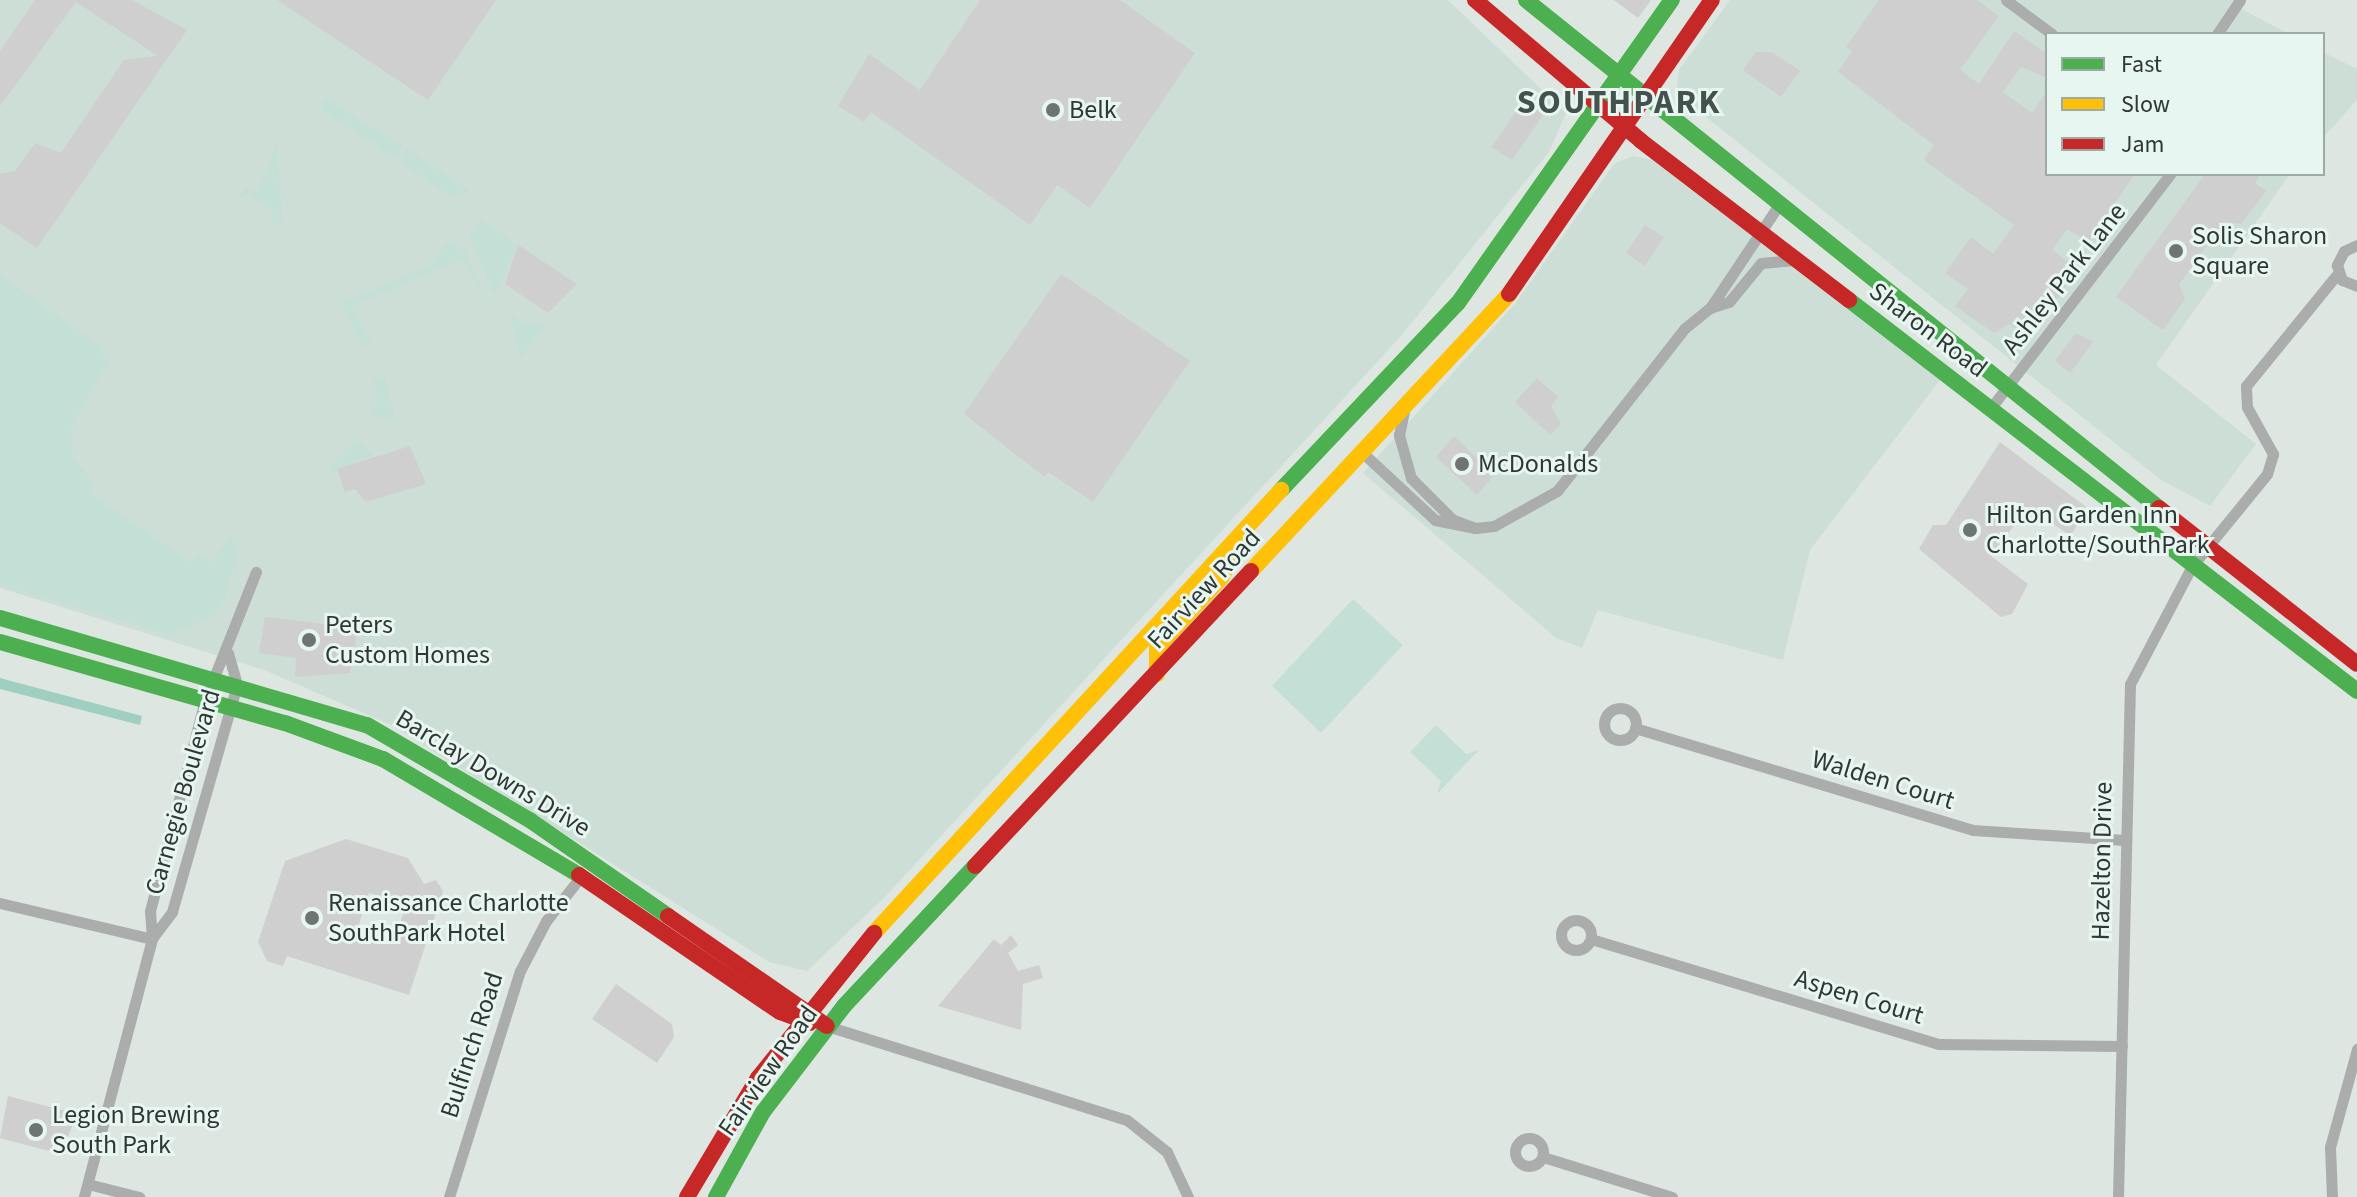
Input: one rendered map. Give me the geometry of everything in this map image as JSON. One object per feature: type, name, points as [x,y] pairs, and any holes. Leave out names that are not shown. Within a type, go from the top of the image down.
[{"type":"main road","name":"Sharon Road","points":[[1475,0],[1596,106],[2357,691]]},
{"type":"main road","name":"Sharon Road","points":[[1526,0],[1615,79],[2010,384],[2357,664]]},
{"type":"main road","name":"Fairview Road","points":[[687,1197],[804,1015],[1040,745],[1440,325],[1672,0]]},
{"type":"main road","name":"Fairview Road","points":[[716,1197],[756,1123],[827,1026],[1504,301],[1712,0]]},
{"type":"main road","points":[[1157,674],[1157,648],[1221,578],[1252,524]]},
{"type":"main road","name":"Barclay Downs Drive","points":[[0,618],[237,685],[394,739],[592,861],[804,1015]]},
{"type":"main road","name":"Barclay Downs Drive","points":[[0,642],[230,707],[383,759],[581,876],[804,1015],[827,1026]]},
{"type":"main road","points":[[581,876],[592,861]]},
{"type":"street","points":[[2006,0],[2049,32]]},
{"type":"street","points":[[2218,32],[2240,0]]},
{"type":"street","name":"Ashley Park Lane","points":[[1990,409],[2168,176]]},
{"type":"street","points":[[1364,454],[1435,520],[1475,528],[1494,526],[1557,491],[1685,328],[1710,308],[1778,206]]},
{"type":"street","name":"Hazelton Drive","points":[[2118,1197],[2130,684],[2192,566],[2267,474],[2273,454],[2247,407],[2246,386],[2338,273],[2339,257],[2357,245]]},
{"type":"street","points":[[1710,308],[1729,302],[1761,263],[1797,261]]},
{"type":"street","points":[[2338,273],[2357,286]]},
{"type":"street","points":[[1404,411],[1400,440],[1411,478],[1452,519],[1475,528]]},
{"type":"street","name":"Carnegie Boulevard","points":[[84,1197],[152,939],[150,911],[205,700],[212,678],[228,653],[256,572]]},
{"type":"street","name":"Carnegie Boulevard","points":[[152,939],[172,912],[237,685],[228,653]]},
{"type":"street","name":"Walden Court","points":[[1635,728],[1973,830],[2125,840]]},
{"type":"street","name":"Bulfinch Road","points":[[449,1197],[520,971],[546,921],[581,876]]},
{"type":"street","points":[[0,903],[152,939]]},
{"type":"street","name":"Aspen Court","points":[[1591,939],[1939,1044],[2122,1046]]},
{"type":"street","name":"Barclay Downs Drive","points":[[827,1026],[1127,1120],[1167,1152],[1188,1197]]},
{"type":"street","points":[[2332,1197],[2330,1147],[2357,1049]]},
{"type":"street","points":[[1543,1157],[1672,1197]]},
{"type":"street","points":[[88,1184],[139,1197]]},
{"type":"shaded area","points":[[0,0],[1448,0],[1566,113],[1549,152],[1401,336],[884,898],[807,971],[769,962],[391,725],[264,670],[0,588]]},
{"type":"shaded area","points":[[1730,0],[2241,0],[2238,7],[2285,32],[2045,32],[2045,176],[2289,176],[2156,365],[2256,444],[2210,506],[2161,480],[1676,93],[1679,70]]},
{"type":"shaded area","points":[[2325,53],[2357,69],[2357,100],[2325,136]]},
{"type":"shaded area","points":[[324,98],[403,146],[395,158],[321,109]]},
{"type":"shaded area","points":[[277,146],[282,220],[276,225],[270,220],[274,211],[248,194],[238,199],[246,188],[256,193]]},
{"type":"shaded area","points":[[406,148],[470,191],[452,197],[398,161]]},
{"type":"shaded area","points":[[1633,156],[1652,160],[1940,380],[1810,550],[1783,660],[1598,610],[1582,648],[1556,638],[1363,473],[1514,305],[1614,164]]},
{"type":"shaded area","points":[[480,219],[518,245],[494,295],[469,235]]},
{"type":"shaded area","points":[[449,241],[466,252],[485,300],[463,259],[351,307],[371,343],[363,347],[341,303],[428,266]]},
{"type":"shaded area","points":[[0,275],[103,348],[100,353],[109,361],[71,427],[73,458],[93,483],[88,492],[192,562],[200,555],[212,562],[230,537],[240,549],[223,604],[210,618],[170,635],[0,585]]},
{"type":"shaded area","points":[[510,312],[522,324],[546,323],[521,359]]},
{"type":"shaded area","points":[[385,376],[395,418],[382,420],[371,414],[378,400],[373,380]]},
{"type":"shaded area","points":[[357,439],[373,455],[332,471],[329,467]]},
{"type":"shaded area","points":[[1353,599],[1403,645],[1321,733],[1272,686]]},
{"type":"shaded area","points":[[0,678],[142,716],[140,725],[0,689]]},
{"type":"shaded area","points":[[1436,725],[1466,754],[1479,750],[1437,794],[1441,781],[1410,752]]},
{"type":"building","points":[[35,0],[132,0],[187,30],[37,248],[0,223],[0,174],[15,171],[35,143],[61,153],[124,60],[158,56],[76,2],[0,106],[0,51]]},
{"type":"building","points":[[277,0],[496,0],[428,100]]},
{"type":"building","name":"Belk","points":[[980,0],[1120,0],[1195,53],[1090,208],[1057,185],[1030,225],[871,112],[864,122],[838,106],[869,54],[920,90]]},
{"type":"building","points":[[1614,0],[1651,0],[1638,18]]},
{"type":"building","points":[[1879,0],[1977,0],[1999,16],[1960,70],[1979,84],[2014,31],[2045,53],[2045,77],[2021,67],[2003,92],[2032,113],[2045,94],[2045,176],[2134,176],[2088,242],[2067,229],[2052,250],[2078,269],[2030,336],[2009,324],[1994,333],[1955,306],[1968,289],[1945,273],[1971,237],[1993,254],[2014,225],[1924,160],[1934,145],[1838,72],[1852,51],[1846,47]]},
{"type":"building","points":[[1756,52],[1772,52],[1800,71],[1781,97],[1743,70]]},
{"type":"building","points":[[1525,98],[1546,111],[1512,160],[1492,147]]},
{"type":"building","name":"Solis Sharon Square","points":[[2204,176],[2260,176],[2255,183],[2266,191],[2241,224],[2223,222],[2179,285],[2185,299],[2163,330],[2116,297]]},
{"type":"building","points":[[1645,225],[1664,237],[1645,266],[1626,253]]},
{"type":"building","points":[[518,245],[577,284],[548,313],[505,284]]},
{"type":"building","points":[[1061,274],[1190,361],[1093,502],[1048,472],[1045,477],[964,414]]},
{"type":"building","points":[[2076,333],[2093,342],[2070,373],[2055,361]]},
{"type":"building","points":[[1537,378],[1558,397],[1551,406],[1561,424],[1550,435],[1515,402]]},
{"type":"building","name":"McDonalds","points":[[1454,436],[1489,470],[1491,479],[1477,495],[1436,457]]},
{"type":"building","name":"Hilton Garden Inn Charlotte/SouthPark","points":[[2000,442],[2086,507],[2071,536],[2028,507],[1991,556],[2028,584],[2012,614],[2001,617],[1919,549],[1933,525],[1946,525]]},
{"type":"building","points":[[410,446],[426,484],[366,502],[355,489],[345,492],[337,469]]},
{"type":"building","name":"Peters Custom Homes","points":[[265,617],[358,628],[350,673],[295,677],[296,658],[259,653]]},
{"type":"building","name":"Renaissance Charlotte SouthPark Hotel","points":[[346,839],[408,858],[424,884],[436,880],[443,891],[409,995],[287,956],[283,966],[267,961],[258,942],[285,861]],"holes":[[[369,893],[406,905],[394,942],[357,930]]]},
{"type":"building","points":[[1011,935],[1018,945],[1008,953],[1018,971],[1039,965],[1043,978],[1023,984],[1021,1030],[938,1006],[994,939],[1001,945]]},
{"type":"building","points":[[616,984],[672,1024],[674,1037],[657,1063],[592,1019]]},
{"type":"building","name":"Legion Brewing South Park","points":[[8,1096],[77,1114],[65,1144],[49,1151],[0,1138]]},
{"type":"traffic: fast","points":[[1526,0],[2159,508]]},
{"type":"traffic: fast","points":[[1281,490],[1458,303],[1672,0]]},
{"type":"traffic: fast","points":[[1849,300],[2357,691]]},
{"type":"traffic: fast","points":[[0,618],[367,725],[531,821],[668,916]]},
{"type":"traffic: fast","points":[[0,642],[285,723],[383,759],[579,875]]},
{"type":"traffic: fast","points":[[716,1197],[763,1112],[844,1006],[975,866]]},
{"type":"traffic: slow","points":[[1251,571],[1509,294]]},
{"type":"traffic: slow","points":[[874,933],[1281,490]]},
{"type":"traffic: slow","points":[[1157,674],[1157,648],[1221,578],[1245,536]]},
{"type":"traffic: jam","points":[[1475,0],[1641,141],[1849,300]]},
{"type":"traffic: jam","points":[[1509,294],[1712,0]]},
{"type":"traffic: jam","points":[[2159,508],[2357,664]]},
{"type":"traffic: jam","points":[[975,866],[1251,571]]},
{"type":"traffic: jam","points":[[579,875],[780,1012],[810,1023]]},
{"type":"traffic: jam","points":[[668,916],[827,1026]]},
{"type":"traffic: jam","points":[[687,1197],[758,1078],[874,933]]},
{"type":"place","name":"Belk","points":[[1053,110]]},
{"type":"place","name":"Solis Sharon Square","points":[[2176,251]]},
{"type":"place","name":"McDonalds","points":[[1462,464]]},
{"type":"place","name":"Hilton Garden Inn Charlotte/SouthPark","points":[[1970,530]]},
{"type":"place","name":"Peters Custom Homes","points":[[309,640]]},
{"type":"place","name":"Renaissance Charlotte SouthPark Hotel","points":[[312,918]]},
{"type":"place","name":"Legion Brewing South Park","points":[[36,1130]]},
{"type":"district","name":"SOUTHPARK","points":[[1619,103]]}]
